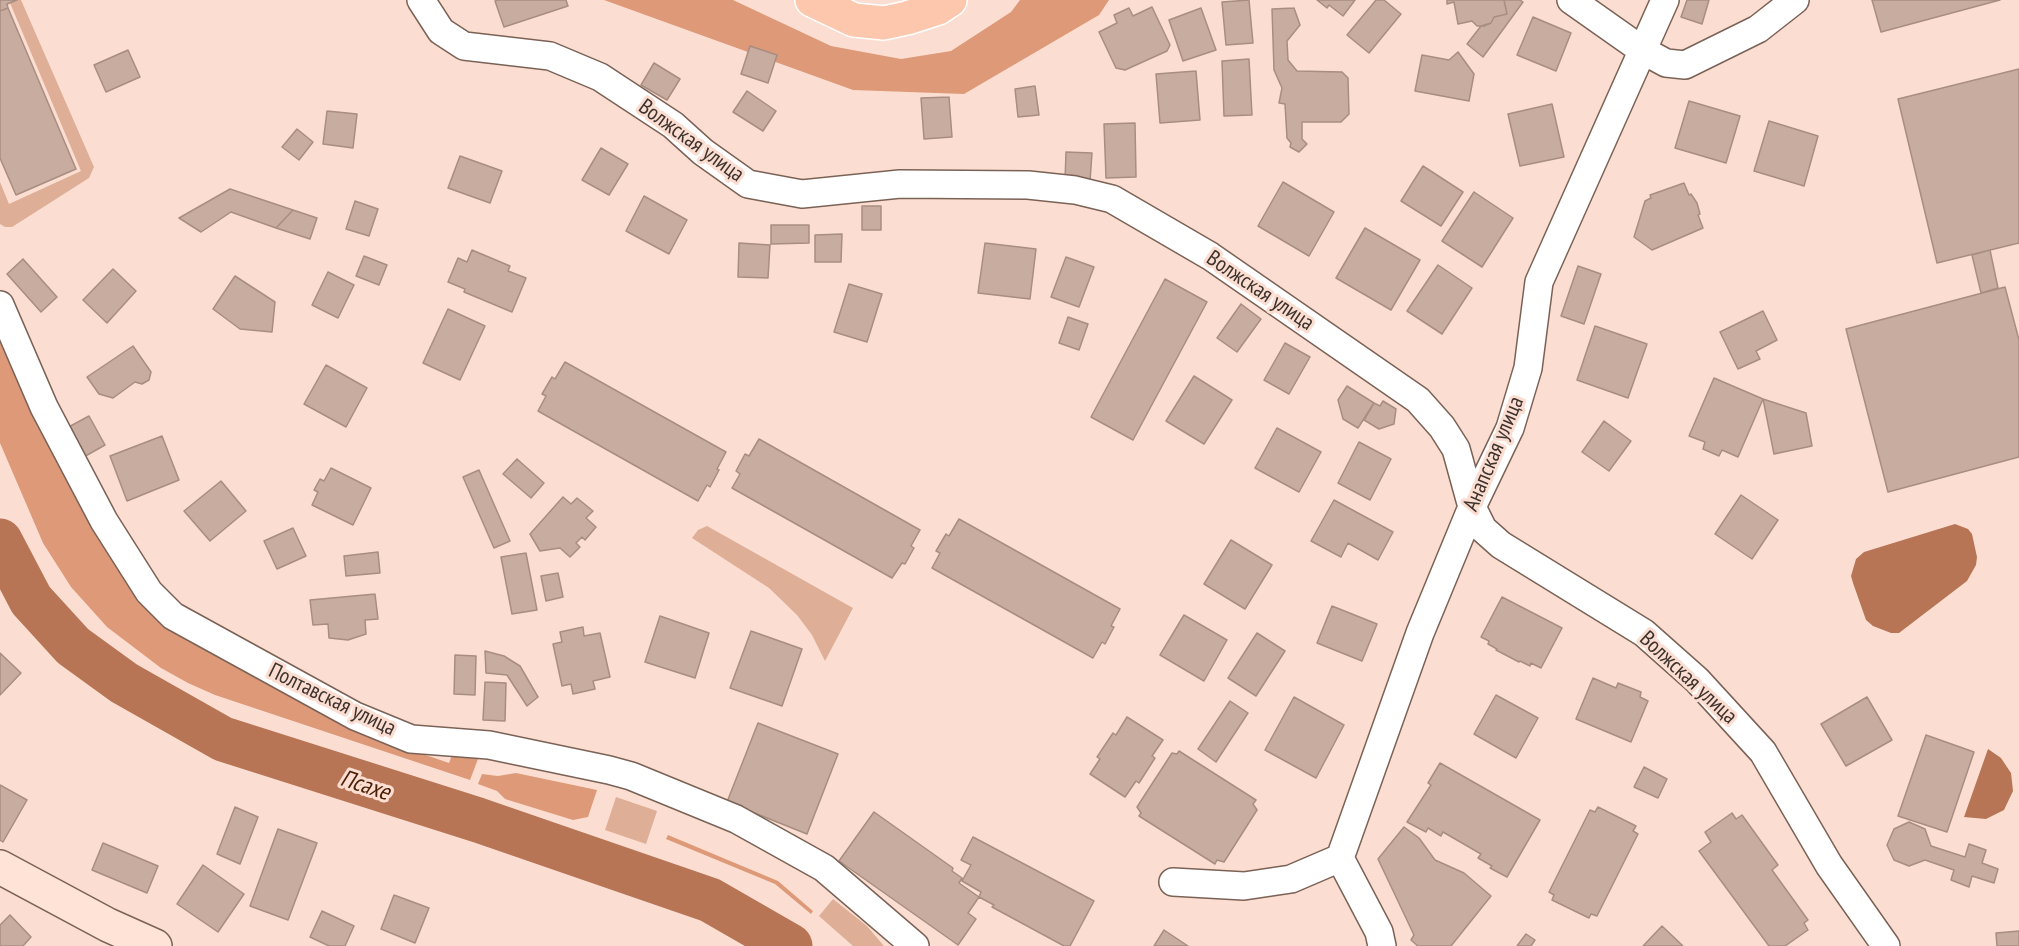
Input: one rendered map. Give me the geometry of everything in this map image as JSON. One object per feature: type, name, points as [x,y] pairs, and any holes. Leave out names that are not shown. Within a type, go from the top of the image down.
[{"type":"main road","points":[[812,0],[854,20],[884,23],[938,8],[950,0]]},
{"type":"street","name":"Волжская улица","points":[[421,0],[441,31],[464,46],[550,56],[600,77],[673,125],[703,152],[748,184],[802,194],[900,184],[1028,185],[1075,190],[1112,199],[1210,256],[1418,400],[1442,427],[1456,449],[1472,507],[1483,529],[1501,545],[1644,633],[1697,680],[1763,752],[1828,865],[1886,946]]},
{"type":"street","points":[[1571,0],[1641,50],[1666,63],[1685,65],[1758,29],[1795,0]]},
{"type":"street","name":"Анапская улица","points":[[1340,858],[1420,633],[1472,507],[1510,428],[1528,368],[1539,282],[1665,0]]},
{"type":"street","name":"Полтавская улица","points":[[0,305],[44,407],[104,521],[149,592],[173,616],[355,716],[411,739],[489,745],[609,770],[631,776],[736,819],[824,868],[915,946]]},
{"type":"street","points":[[1173,882],[1244,886],[1291,879],[1340,858],[1379,932],[1382,946]]},
{"type":"street","points":[[0,867],[108,925],[155,946]]},
{"type":"shaded area","points":[[21,0],[94,167],[89,178],[12,227],[5,227],[0,224],[0,182],[9,204],[81,171],[10,3]]},
{"type":"shaded area","points":[[604,0],[733,0],[831,46],[901,59],[951,51],[1011,12],[1020,0],[1109,0],[1099,15],[964,94],[853,90]]},
{"type":"shaded area","points":[[0,322],[142,595],[414,751],[449,763],[452,755],[478,759],[470,780],[215,695],[161,668],[107,627],[71,587],[43,543],[0,443]]},
{"type":"shaded area","points":[[1955,524],[1968,529],[1972,534],[1977,557],[1976,565],[1967,581],[1899,633],[1891,633],[1873,626],[1866,620],[1851,576],[1856,559],[1864,552]]},
{"type":"shaded area","points":[[707,526],[853,608],[825,661],[812,635],[797,615],[769,588],[692,538],[698,530]]},
{"type":"shaded area","points":[[1988,749],[2001,758],[2011,773],[2013,791],[2004,810],[1986,819],[1964,817]]},
{"type":"shaded area","points":[[516,773],[597,790],[588,817],[573,820],[505,799],[497,791],[478,784],[482,774],[498,776]]},
{"type":"shaded area","points":[[616,797],[657,811],[646,844],[605,830]]},
{"type":"shaded area","points":[[668,835],[778,881],[813,911],[811,914],[775,884],[666,839]]},
{"type":"shaded area","points":[[833,899],[867,926],[884,946],[853,946],[819,916]]},
{"type":"building","points":[[0,0],[17,0],[7,4],[8,8],[0,11]]},
{"type":"building","points":[[566,0],[568,6],[504,27],[495,1]]},
{"type":"building","points":[[1249,0],[1253,43],[1226,45],[1222,2]]},
{"type":"building","points":[[1317,0],[1355,0],[1343,16],[1329,5],[1327,8]]},
{"type":"building","points":[[1376,0],[1384,0],[1401,14],[1369,53],[1347,35]]},
{"type":"building","points":[[1447,0],[1504,0],[1507,14],[1494,17],[1491,23],[1484,26],[1477,26],[1472,21],[1458,24],[1454,2],[1447,4]]},
{"type":"building","points":[[1504,0],[1523,2],[1483,57],[1467,44],[1481,26],[1491,23],[1494,17],[1507,14]]},
{"type":"building","points":[[1687,0],[1709,0],[1702,24],[1681,17]]},
{"type":"building","points":[[1872,0],[2000,0],[1881,32]]},
{"type":"building","points":[[1152,7],[1170,45],[1167,51],[1125,70],[1116,68],[1099,32],[1117,23],[1114,15],[1129,8],[1133,16]]},
{"type":"building","points":[[8,8],[76,169],[16,195],[0,158],[0,11]]},
{"type":"building","points":[[1201,8],[1216,50],[1183,61],[1169,20]]},
{"type":"building","points":[[1294,8],[1300,25],[1287,41],[1288,60],[1297,71],[1342,72],[1348,78],[1349,114],[1341,122],[1302,122],[1302,139],[1307,144],[1299,152],[1290,147],[1291,143],[1287,138],[1285,104],[1279,103],[1282,88],[1274,70],[1272,9]]},
{"type":"building","points":[[1533,17],[1571,33],[1556,71],[1517,55]]},
{"type":"building","points":[[750,46],[777,55],[768,83],[741,74]]},
{"type":"building","points":[[128,50],[140,77],[106,92],[94,65]]},
{"type":"building","points":[[1458,52],[1474,74],[1469,101],[1415,91],[1422,55],[1449,60]]},
{"type":"building","points":[[1249,59],[1252,115],[1224,116],[1222,61]]},
{"type":"building","points":[[654,63],[680,79],[667,100],[641,85]]},
{"type":"building","points":[[2019,69],[2019,243],[1937,263],[1898,99]]},
{"type":"building","points":[[1196,71],[1200,120],[1160,123],[1156,74]]},
{"type":"building","points":[[1035,86],[1039,115],[1018,117],[1015,89]]},
{"type":"building","points":[[747,91],[776,111],[763,131],[733,112]]},
{"type":"building","points":[[949,97],[952,137],[924,139],[921,98]]},
{"type":"building","points":[[1689,101],[1740,116],[1726,163],[1675,148]]},
{"type":"building","points":[[1552,104],[1564,157],[1520,166],[1508,114]]},
{"type":"building","points":[[327,111],[357,114],[353,148],[323,144]]},
{"type":"building","points":[[1769,121],[1818,136],[1804,186],[1754,171]]},
{"type":"building","points":[[1135,123],[1136,177],[1106,178],[1104,124]]},
{"type":"building","points":[[297,129],[313,142],[299,160],[282,147]]},
{"type":"building","points":[[601,148],[628,164],[609,195],[582,180]]},
{"type":"building","points":[[1066,152],[1092,153],[1090,181],[1065,180]]},
{"type":"building","points":[[460,156],[502,171],[490,203],[448,188]]},
{"type":"building","points":[[1423,166],[1463,192],[1441,226],[1401,201]]},
{"type":"building","points":[[1283,182],[1334,212],[1309,256],[1258,226]]},
{"type":"building","points":[[1684,183],[1689,195],[1691,194],[1697,203],[1700,214],[1698,215],[1703,228],[1652,250],[1634,237],[1645,201],[1651,198],[1650,195]]},
{"type":"building","points":[[230,189],[293,210],[276,228],[231,212],[201,232],[179,218]]},
{"type":"building","points":[[1474,192],[1513,218],[1482,267],[1442,241]]},
{"type":"building","points":[[644,196],[687,220],[669,254],[626,231]]},
{"type":"building","points":[[355,201],[378,209],[369,236],[346,229]]},
{"type":"building","points":[[862,206],[881,206],[881,230],[862,230]]},
{"type":"building","points":[[293,210],[317,218],[310,239],[276,228]]},
{"type":"building","points":[[771,225],[809,225],[809,243],[771,244]]},
{"type":"building","points":[[1365,228],[1420,260],[1391,310],[1336,278]]},
{"type":"building","points":[[842,234],[841,262],[815,262],[815,235]]},
{"type":"building","points":[[739,243],[770,245],[768,278],[738,277]]},
{"type":"building","points":[[985,243],[1036,249],[1030,299],[978,293]]},
{"type":"building","points":[[472,250],[510,266],[508,271],[526,278],[512,312],[464,292],[465,289],[448,282],[458,258],[467,262]]},
{"type":"building","points":[[1990,250],[1998,288],[1981,293],[1972,255]]},
{"type":"building","points":[[364,256],[387,265],[379,285],[356,276]]},
{"type":"building","points":[[1066,257],[1094,267],[1079,307],[1051,297]]},
{"type":"building","points":[[23,259],[57,297],[41,312],[7,274]]},
{"type":"building","points":[[1438,265],[1472,288],[1442,334],[1407,311]]},
{"type":"building","points":[[1578,266],[1601,274],[1584,324],[1561,316]]},
{"type":"building","points":[[113,269],[136,291],[107,323],[83,300]]},
{"type":"building","points":[[328,272],[354,285],[338,318],[312,305]]},
{"type":"building","points":[[235,276],[275,302],[272,332],[240,329],[213,309]]},
{"type":"building","points":[[1165,279],[1207,302],[1133,440],[1091,417]]},
{"type":"building","points":[[849,284],[882,294],[867,342],[834,332]]},
{"type":"building","points":[[2005,287],[2019,340],[2019,457],[1888,492],[1846,329]]},
{"type":"building","points":[[1241,304],[1261,319],[1237,352],[1217,338]]},
{"type":"building","points":[[448,309],[485,326],[460,380],[423,363]]},
{"type":"building","points":[[1763,311],[1777,340],[1756,351],[1760,359],[1738,369],[1720,332]]},
{"type":"building","points":[[1068,317],[1088,324],[1079,350],[1059,343]]},
{"type":"building","points":[[1595,326],[1647,344],[1628,398],[1577,380]]},
{"type":"building","points":[[1285,343],[1310,357],[1289,394],[1264,380]]},
{"type":"building","points":[[133,346],[151,372],[149,380],[142,384],[135,382],[113,398],[99,394],[87,377]]},
{"type":"building","points":[[565,362],[726,452],[710,487],[707,485],[698,501],[538,411],[546,396],[542,394],[552,377],[555,379]]},
{"type":"building","points":[[326,365],[367,388],[346,427],[304,404]]},
{"type":"building","points":[[1194,376],[1232,400],[1204,444],[1166,421]]},
{"type":"building","points":[[1714,378],[1763,399],[1738,457],[1722,450],[1719,456],[1703,449],[1705,442],[1689,436]]},
{"type":"building","points":[[1347,386],[1374,403],[1358,428],[1343,419],[1338,400]]},
{"type":"building","points":[[1763,399],[1806,413],[1812,446],[1774,454]]},
{"type":"building","points":[[1383,401],[1396,409],[1394,424],[1379,429],[1364,420],[1374,403],[1380,406]]},
{"type":"building","points":[[89,416],[105,445],[82,458],[65,429]]},
{"type":"building","points":[[1604,421],[1631,441],[1609,471],[1582,452]]},
{"type":"building","points":[[1277,428],[1321,452],[1299,492],[1255,468]]},
{"type":"building","points":[[162,436],[179,480],[127,501],[110,456]]},
{"type":"building","points":[[759,439],[920,530],[905,564],[902,563],[892,578],[732,488],[740,474],[736,471],[745,454],[749,456]]},
{"type":"building","points":[[1359,442],[1391,459],[1370,500],[1338,483]]},
{"type":"building","points":[[517,459],[544,483],[531,498],[503,474]]},
{"type":"building","points":[[331,468],[371,488],[353,525],[312,505],[318,492],[314,490],[320,479],[324,481]]},
{"type":"building","points":[[479,470],[510,541],[494,548],[463,477]]},
{"type":"building","points":[[221,481],[246,511],[210,541],[184,511]]},
{"type":"building","points":[[1741,495],[1778,520],[1752,559],[1715,534]]},
{"type":"building","points":[[563,497],[571,504],[577,498],[593,511],[586,518],[596,527],[585,540],[582,537],[576,543],[580,547],[570,557],[560,548],[540,551],[530,534]]},
{"type":"building","points":[[1334,500],[1393,532],[1378,560],[1348,543],[1341,557],[1311,541]]},
{"type":"building","points":[[959,519],[1120,609],[1105,644],[1102,642],[1093,658],[932,568],[940,553],[936,551],[946,534],[949,536]]},
{"type":"building","points":[[293,528],[306,556],[277,569],[264,541]]},
{"type":"building","points":[[1231,540],[1272,565],[1245,609],[1204,584]]},
{"type":"building","points":[[378,552],[380,573],[346,576],[344,556]]},
{"type":"building","points":[[526,553],[537,610],[512,614],[501,557]]},
{"type":"building","points":[[558,573],[563,597],[546,601],[541,576]]},
{"type":"building","points":[[375,594],[378,619],[365,620],[366,634],[348,640],[329,638],[328,624],[313,625],[310,600]]},
{"type":"building","points":[[1502,597],[1562,628],[1541,668],[1531,663],[1530,666],[1519,662],[1496,650],[1488,644],[1489,641],[1481,637]]},
{"type":"building","points":[[1332,606],[1377,624],[1362,661],[1317,643]]},
{"type":"building","points":[[1184,615],[1227,640],[1204,681],[1160,655]]},
{"type":"building","points":[[660,616],[709,633],[695,678],[645,662]]},
{"type":"building","points":[[583,627],[584,636],[600,633],[610,677],[593,681],[595,689],[573,694],[571,684],[562,686],[553,644],[562,642],[560,632]]},
{"type":"building","points":[[751,631],[802,649],[782,706],[730,688]]},
{"type":"building","points":[[1257,633],[1285,651],[1256,696],[1228,678]]},
{"type":"building","points":[[485,651],[504,656],[520,666],[538,697],[527,706],[507,675],[486,673]]},
{"type":"building","points":[[0,653],[21,673],[0,695]]},
{"type":"building","points":[[455,655],[476,656],[475,695],[454,694]]},
{"type":"building","points":[[1593,678],[1616,688],[1618,683],[1641,692],[1640,697],[1648,701],[1631,742],[1576,719]]},
{"type":"building","points":[[485,682],[506,683],[505,721],[483,720]]},
{"type":"building","points":[[1496,695],[1538,718],[1516,758],[1474,734]]},
{"type":"building","points":[[1294,697],[1344,725],[1316,778],[1265,750]]},
{"type":"building","points":[[1867,697],[1892,740],[1846,766],[1821,724]]},
{"type":"building","points":[[1230,701],[1248,713],[1216,762],[1198,749]]},
{"type":"building","points":[[1127,717],[1163,740],[1152,756],[1155,758],[1139,783],[1136,781],[1125,797],[1090,774],[1100,759],[1097,757],[1113,733],[1116,735]]},
{"type":"building","points":[[758,723],[838,754],[807,834],[727,802]]},
{"type":"building","points":[[1926,735],[1974,752],[1947,832],[1898,816]]},
{"type":"building","points":[[1179,751],[1256,800],[1253,804],[1257,810],[1224,862],[1217,860],[1215,864],[1139,816],[1141,813],[1137,807],[1172,753],[1177,754]]},
{"type":"building","points":[[1440,763],[1540,820],[1507,877],[1478,858],[1481,854],[1443,832],[1441,836],[1428,828],[1426,832],[1407,822],[1431,785],[1428,783]]},
{"type":"building","points":[[1644,767],[1667,779],[1658,798],[1634,787]]},
{"type":"building","points":[[0,785],[27,800],[3,842],[0,840]]},
{"type":"building","points":[[235,807],[258,817],[240,864],[217,854]]},
{"type":"building","points":[[1598,807],[1636,826],[1633,831],[1638,834],[1597,916],[1591,914],[1589,918],[1552,900],[1554,895],[1549,892],[1590,810],[1595,812]]},
{"type":"building","points":[[874,812],[953,868],[952,871],[962,878],[959,883],[979,897],[968,913],[976,919],[958,945],[839,861]]},
{"type":"building","points":[[1732,813],[1736,819],[1742,815],[1778,865],[1772,870],[1808,920],[1804,923],[1808,930],[1785,946],[1769,946],[1699,851],[1711,842],[1705,832]]},
{"type":"building","points":[[1909,822],[1925,829],[1931,846],[1965,857],[1969,844],[1986,850],[1982,863],[1998,869],[1994,883],[1972,876],[1969,887],[1951,880],[1954,870],[1925,860],[1909,866],[1894,860],[1887,845],[1894,829]]},
{"type":"building","points":[[1404,827],[1419,838],[1435,860],[1464,873],[1491,896],[1451,946],[1418,946],[1411,940],[1414,935],[1378,859]]},
{"type":"building","points":[[278,829],[317,843],[288,920],[250,906]]},
{"type":"building","points":[[973,837],[1094,901],[1070,946],[1064,946],[992,907],[994,905],[979,897],[981,892],[962,881],[971,865],[961,860]]},
{"type":"building","points":[[103,843],[158,866],[147,893],[92,870]]},
{"type":"building","points":[[203,865],[244,894],[218,932],[177,904]]},
{"type":"building","points":[[394,895],[429,908],[415,943],[381,929]]},
{"type":"building","points":[[322,911],[354,926],[345,946],[329,946],[310,937]]},
{"type":"building","points":[[10,915],[31,937],[23,946],[0,946],[0,925]]},
{"type":"building","points":[[1662,926],[1683,946],[1643,946]]},
{"type":"building","points":[[1164,930],[1188,946],[1154,946]]},
{"type":"building","points":[[2019,931],[2019,946],[1997,946],[1996,933]]},
{"type":"building","points":[[1526,934],[1535,940],[1531,946],[1517,946]]},
{"type":"waterway","name":"Псахе","points":[[0,541],[31,600],[73,646],[124,683],[223,739],[478,820],[710,900],[790,946]]}]
